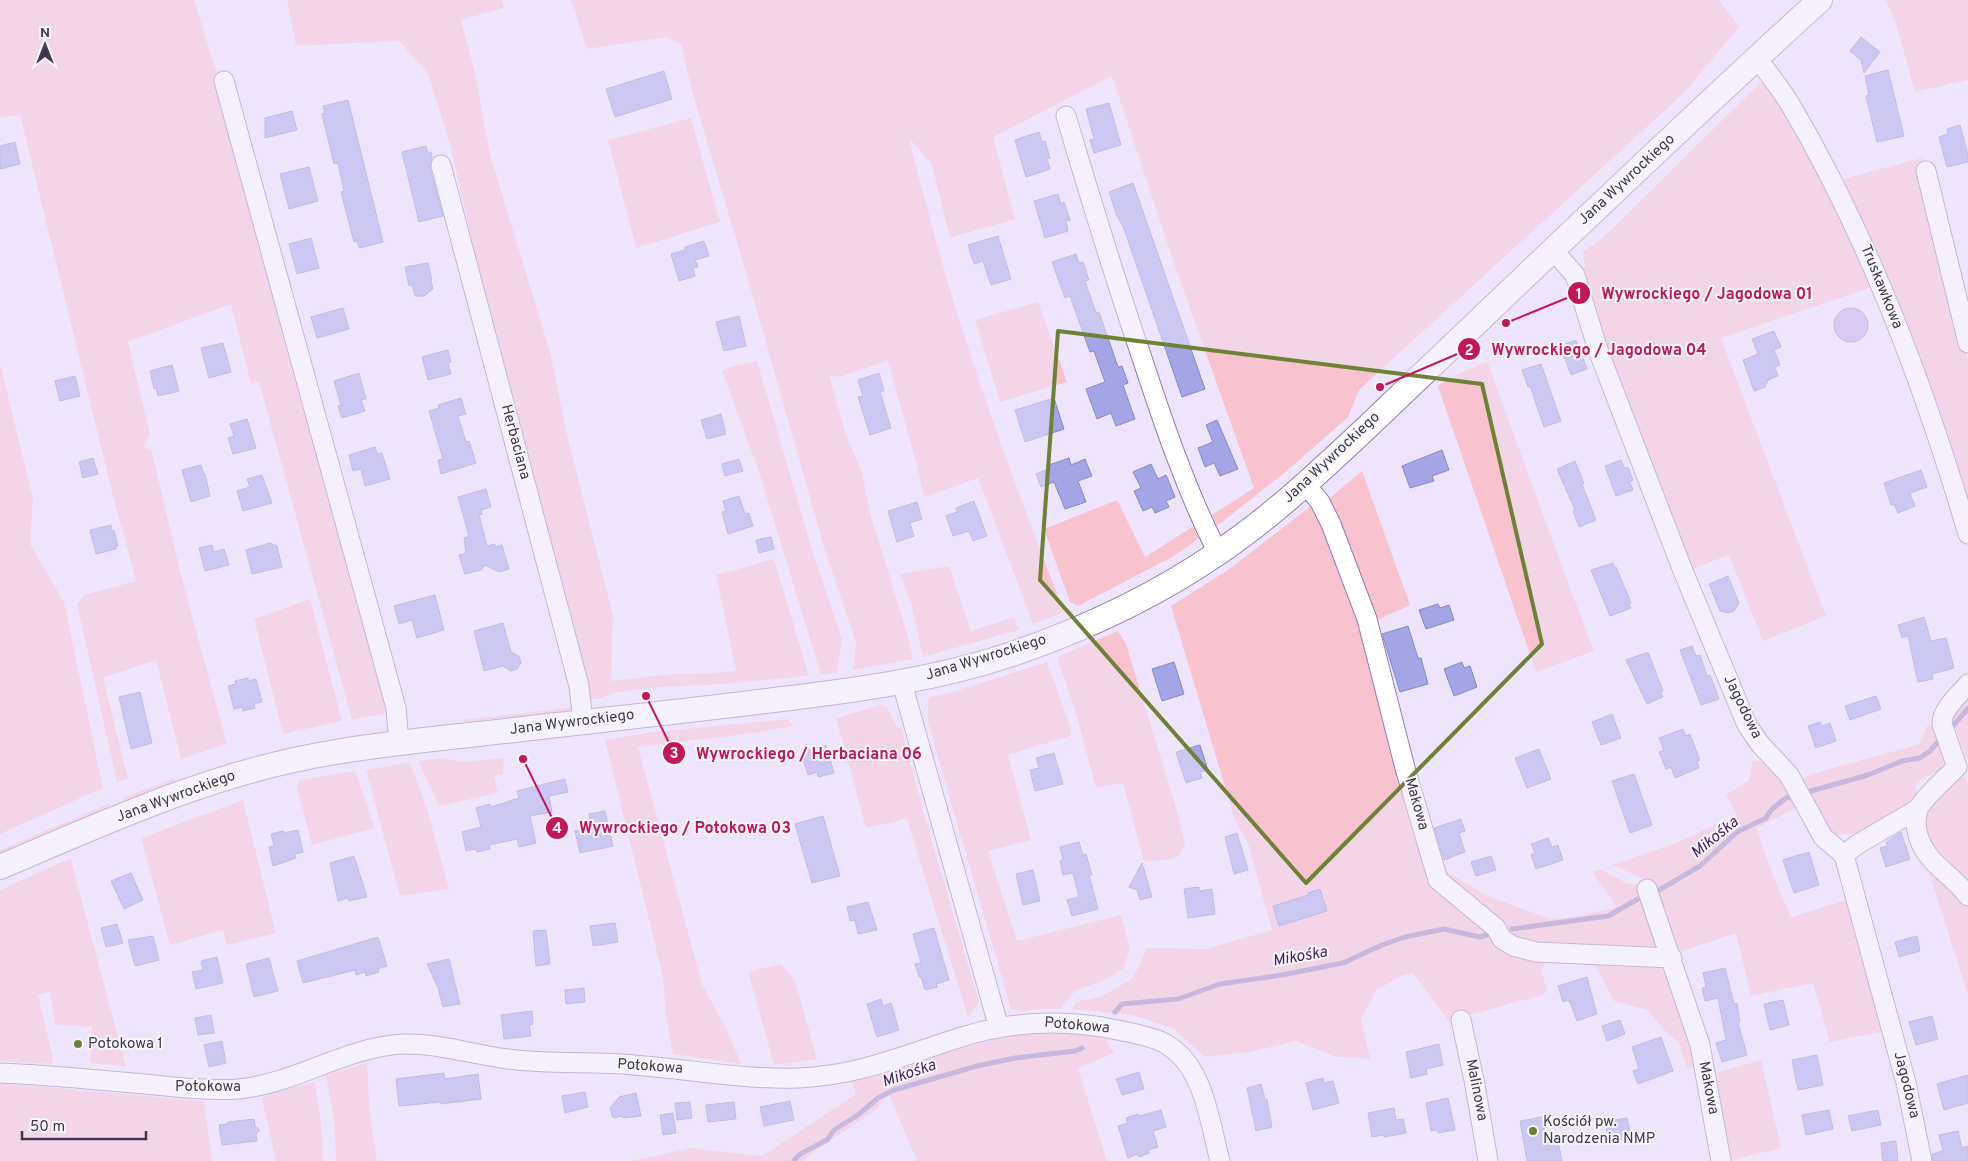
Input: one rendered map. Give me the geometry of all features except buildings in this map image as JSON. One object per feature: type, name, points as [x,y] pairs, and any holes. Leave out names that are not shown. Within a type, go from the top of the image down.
[{"type":"street","name":"Jana Wywrockiego","points":[[0,867],[142,807],[197,787],[284,762],[398,743],[741,704],[902,683],[1012,654],[1124,606],[1173,581],[1218,553],[1306,485],[1820,0]]},
{"type":"street","name":"Truskawkowa","points":[[1757,58],[1789,103],[1838,190],[1858,231],[1892,313],[1927,406],[1967,525]]},
{"type":"street","points":[[224,81],[396,708],[398,743]]},
{"type":"street","points":[[1066,116],[1105,250],[1151,387],[1170,440],[1218,553]]},
{"type":"street","name":"Herbaciana","points":[[441,165],[579,686],[583,721]]},
{"type":"street","points":[[1926,171],[1968,343]]},
{"type":"street","name":"Jagodowa","points":[[1553,250],[1575,275],[1598,350],[1683,571],[1747,724],[1756,740],[1789,775],[1824,837],[1844,855],[1906,1083],[1922,1161]]},
{"type":"street","name":"Makowa","points":[[1306,485],[1320,502],[1331,524],[1366,620],[1405,768],[1438,880],[1496,928],[1502,939],[1513,946],[1536,952],[1672,958]]},
{"type":"street","points":[[902,683],[999,1028]]},
{"type":"street","points":[[1844,855],[1858,844],[1918,809],[1962,768],[1949,745],[1942,724],[1945,712],[1968,684]]},
{"type":"street","points":[[1918,809],[1916,819],[1917,834],[1922,848],[1968,896]]},
{"type":"street","name":"Makowa","points":[[1650,897],[1700,1045],[1721,1161]]},
{"type":"street","name":"Malinowa","points":[[1461,1020],[1475,1085],[1488,1161]]},
{"type":"street","name":"Potokowa","points":[[0,1073],[180,1088],[241,1088],[267,1084],[365,1050],[406,1044],[533,1062],[630,1064],[794,1078],[824,1076],[888,1063],[967,1035],[999,1028],[1032,1023],[1076,1023],[1140,1035],[1161,1042],[1179,1053],[1193,1070],[1202,1092],[1220,1161]]},
{"type":"highlighted area","points":[[1058,331],[1482,384],[1542,644],[1306,883],[1040,580]]},
{"type":"shaded area","points":[[0,0],[194,0],[216,71],[389,713],[352,720],[259,382],[251,384],[231,304],[128,342],[150,434],[144,446],[152,452],[181,575],[227,744],[181,759],[156,660],[103,678],[128,779],[117,782],[77,604],[84,595],[136,581],[112,492],[20,115],[0,118]]},
{"type":"shaded area","points":[[287,0],[502,0],[504,8],[461,20],[474,69],[490,154],[550,352],[568,439],[613,615],[611,681],[672,674],[736,671],[716,575],[774,559],[809,676],[710,685],[659,687],[617,692],[598,699],[588,699],[585,678],[535,480],[495,343],[451,148],[428,73],[399,41],[296,46]]},
{"type":"shaded area","points":[[571,0],[1719,0],[1739,27],[1685,92],[1359,390],[1348,417],[1289,469],[1217,526],[1212,515],[1254,488],[1178,275],[1112,76],[993,137],[1015,219],[950,238],[932,165],[909,138],[945,272],[976,370],[1064,612],[1033,624],[978,478],[924,497],[888,361],[839,377],[829,375],[847,437],[862,472],[870,513],[907,633],[913,659],[853,670],[856,643],[825,551],[752,293],[692,91],[681,45],[667,37],[587,49]]},
{"type":"shaded area","points":[[1886,0],[1968,0],[1968,80],[1915,92],[1897,27]]},
{"type":"shaded area","points":[[1764,79],[1783,105],[1787,119],[1814,158],[1878,285],[1721,338],[1826,616],[1763,641],[1729,555],[1687,571],[1580,276],[1585,265],[1583,252],[1605,236]]},
{"type":"shaded area","points":[[691,118],[720,222],[636,248],[608,140]]},
{"type":"shaded area","points":[[1922,158],[1925,197],[1968,360],[1968,509],[1888,285],[1843,179]]},
{"type":"shaded area","points":[[1038,302],[1067,382],[1000,402],[975,320]]},
{"type":"shaded area","points":[[1851,308],[1863,313],[1868,325],[1863,337],[1851,342],[1839,337],[1834,325],[1839,313]]},
{"type":"shaded area","points":[[757,361],[813,553],[842,639],[837,673],[821,675],[758,469],[722,371],[730,367]]},
{"type":"shaded area","points":[[1487,361],[1594,651],[1536,672],[1438,386],[1456,375]]},
{"type":"shaded area","points":[[0,363],[33,499],[30,544],[64,602],[103,788],[0,834]]},
{"type":"shaded area","points":[[1362,471],[1410,605],[1373,622],[1326,501]]},
{"type":"shaded area","points":[[1117,500],[1145,557],[1197,524],[1201,537],[1174,556],[1078,606],[1070,602],[1044,529]]},
{"type":"shaded area","points":[[1312,505],[1331,539],[1364,626],[1421,845],[1461,905],[1501,948],[1548,959],[1541,970],[1547,990],[1542,995],[1449,1021],[1413,973],[1401,976],[1377,990],[1361,1019],[1370,1059],[1337,1057],[1296,1041],[1250,1052],[1205,1057],[1172,1028],[1132,1015],[1072,1009],[1076,1002],[1103,996],[1133,978],[1147,948],[1206,949],[1272,930],[1248,843],[1235,820],[1171,606],[1231,568]]},
{"type":"shaded area","points":[[949,566],[971,631],[1014,617],[1019,630],[923,657],[911,603],[900,574]]},
{"type":"shaded area","points":[[310,599],[342,721],[283,734],[254,619]]},
{"type":"shaded area","points":[[1118,631],[1126,644],[1178,814],[1185,844],[1179,856],[1171,859],[1144,862],[1123,783],[1096,788],[1075,710],[1057,657]]},
{"type":"shaded area","points":[[1047,662],[1071,728],[1070,736],[1008,755],[1031,840],[988,851],[1017,941],[1121,915],[1130,949],[1124,968],[1106,980],[1076,990],[1060,1009],[1035,1009],[1023,1012],[1011,1009],[928,723],[928,701],[931,697]]},
{"type":"shaded area","points":[[1968,692],[1968,758],[1966,758],[1951,717]]},
{"type":"shaded area","points":[[880,705],[887,707],[897,728],[901,727],[926,821],[979,1002],[968,1017],[907,819],[866,828],[836,718]]},
{"type":"shaded area","points":[[572,707],[568,715],[470,726],[463,720]]},
{"type":"shaded area","points":[[788,719],[793,726],[754,733],[638,747],[702,984],[726,1028],[741,1064],[673,1054],[666,1014],[663,977],[605,740],[646,733]]},
{"type":"shaded area","points":[[1927,726],[1938,728],[1942,740],[1945,764],[1941,776],[1934,773],[1916,782],[1917,795],[1903,808],[1860,833],[1832,835],[1801,779],[1815,773],[1920,744]]},
{"type":"shaded area","points":[[442,758],[463,762],[504,758],[503,774],[494,776],[498,793],[439,806],[418,761]]},
{"type":"shaded area","points":[[1753,760],[1767,763],[1801,805],[1757,828],[1767,860],[1791,917],[1850,899],[1887,1031],[1830,1042],[1813,983],[1751,996],[1736,933],[1676,953],[1651,882],[1612,865],[1673,844],[1737,815],[1726,795],[1749,780]]},
{"type":"shaded area","points":[[410,762],[427,809],[449,889],[400,896],[366,770]]},
{"type":"shaded area","points":[[355,771],[375,828],[312,845],[297,788],[299,780]]},
{"type":"shaded area","points":[[1965,777],[1968,785],[1968,887],[1925,844],[1923,811],[1947,790],[1956,779]]},
{"type":"shaded area","points":[[175,778],[173,786],[130,803],[122,798]]},
{"type":"shaded area","points":[[243,800],[276,933],[227,945],[223,930],[170,945],[141,838]]},
{"type":"shaded area","points":[[110,803],[108,811],[0,858],[0,850]]},
{"type":"shaded area","points":[[71,858],[126,1067],[90,1063],[92,1027],[55,1025],[50,992],[38,995],[53,1058],[52,1064],[0,1061],[0,890]]},
{"type":"shaded area","points":[[1925,860],[1968,905],[1968,995]]},
{"type":"shaded area","points":[[1443,869],[1487,896],[1551,919],[1578,916],[1617,907],[1592,872],[1601,869],[1626,883],[1638,885],[1667,954],[1568,948],[1511,940],[1445,881]]},
{"type":"shaded area","points":[[1593,961],[1664,961],[1699,1065],[1687,1068],[1679,1043],[1663,1029],[1648,1010],[1614,1001]]},
{"type":"shaded area","points":[[781,964],[795,981],[817,1059],[774,1065],[748,972]]},
{"type":"shaded area","points":[[1058,1030],[1105,1038],[1114,1053],[1078,1068],[1107,1161],[917,1161],[889,1095],[874,1111],[812,1153],[804,1161],[631,1161],[692,1148],[762,1156],[856,1094],[851,1080],[1017,1033]]},
{"type":"shaded area","points":[[1761,1060],[1781,1148],[1728,1161],[1709,1075]]},
{"type":"shaded area","points":[[367,1063],[370,1115],[377,1161],[336,1161],[334,1121],[326,1075]]},
{"type":"shaded area","points":[[315,1082],[322,1132],[323,1161],[276,1161],[262,1099],[283,1084],[291,1088]]},
{"type":"shaded area","points":[[0,1083],[204,1101],[212,1161],[0,1161]]},
{"type":"waterway","name":"Mikośka","points":[[1949,731],[1968,708]]},
{"type":"waterway","name":"Mikośka","points":[[1654,893],[1700,866],[1737,832],[1766,818],[1772,809],[1786,798],[1868,775],[1902,761],[1920,758],[1930,751],[1942,737]]},
{"type":"waterway","name":"Mikośka","points":[[1512,929],[1608,916],[1645,895]]},
{"type":"waterway","name":"Mikośka","points":[[1115,1012],[1122,1004],[1178,999],[1220,984],[1282,975],[1343,963],[1382,945],[1405,937],[1444,929],[1480,937],[1490,934]]},
{"type":"waterway","name":"Mikośka","points":[[794,1161],[800,1154],[827,1140],[834,1130],[858,1115],[878,1098],[894,1090],[977,1066],[1015,1058],[1075,1051],[1082,1048]]},
{"type":"place","name":"Wywrockiego / Jagodowa 01","points":[[1506,323]]},
{"type":"place","name":"Wywrockiego / Jagodowa 04","points":[[1380,387]]},
{"type":"place","name":"Wywrockiego / Herbaciana 06","points":[[646,696]]},
{"type":"place","name":"Wywrockiego / Potokowa 03","points":[[523,759]]},
{"type":"place","name":"Potokowa 1","points":[[78,1044]]},
{"type":"place","name":"Kościół pw. Narodzenia NMP","points":[[1533,1131]]}]
